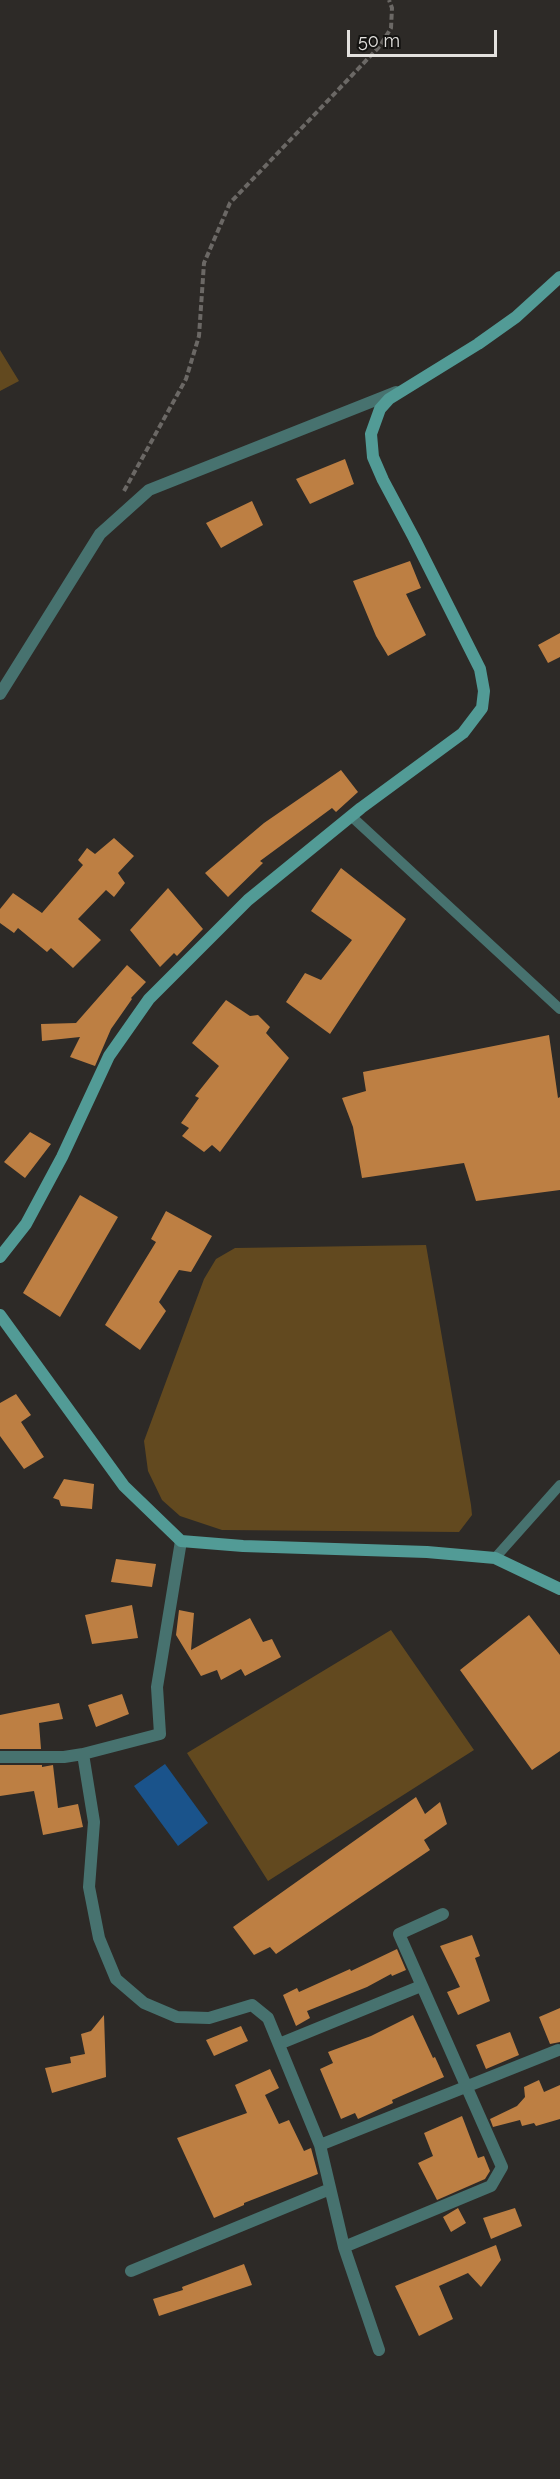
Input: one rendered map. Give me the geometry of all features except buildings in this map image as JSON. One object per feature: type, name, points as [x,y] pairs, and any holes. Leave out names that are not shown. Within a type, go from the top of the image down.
[{"type":"street","points":[[0,1257],[26,1224],[62,1157],[109,1056],[149,999],[248,900],[351,816],[463,734],[482,708],[484,691],[480,669],[414,537],[382,480],[373,457],[371,434],[380,409],[389,399],[478,344],[516,316],[560,277]]},
{"type":"street","points":[[0,694],[100,534],[149,490],[406,388]]},
{"type":"street","points":[[0,1316],[124,1486],[181,1541],[243,1546],[427,1552],[495,1558],[560,1589]]},
{"type":"street","points":[[0,1757],[64,1757],[160,1734],[157,1687],[181,1541]]},
{"type":"street","points":[[83,1754],[94,1822],[89,1887],[99,1938],[116,1979],[144,2003],[177,2017],[209,2018],[252,2005],[268,2018],[320,2145],[344,2247],[379,2350]]},
{"type":"street","points":[[344,2247],[491,2186],[502,2167],[399,1934],[443,1914]]},
{"type":"street","points":[[279,2044],[421,1986]]},
{"type":"street","points":[[320,2145],[558,2050]]},
{"type":"street","points":[[131,2271],[330,2189]]},
{"type":"lane","points":[[351,816],[560,1009]]},
{"type":"lane","points":[[495,1558],[560,1485]]},
{"type":"path","points":[[123,492],[186,379],[199,336],[204,263],[230,203],[380,46],[391,27],[392,8],[389,0]]},
{"type":"shaded area","points":[[0,350],[19,381],[0,391]]},
{"type":"shaded area","points":[[426,1245],[471,1505],[472,1515],[459,1532],[222,1530],[180,1516],[162,1500],[148,1471],[144,1441],[204,1279],[216,1259],[235,1248]]},
{"type":"shaded area","points":[[391,1630],[474,1750],[268,1881],[187,1753]]},
{"type":"water","points":[[165,1764],[208,1823],[178,1846],[134,1786]]}]
